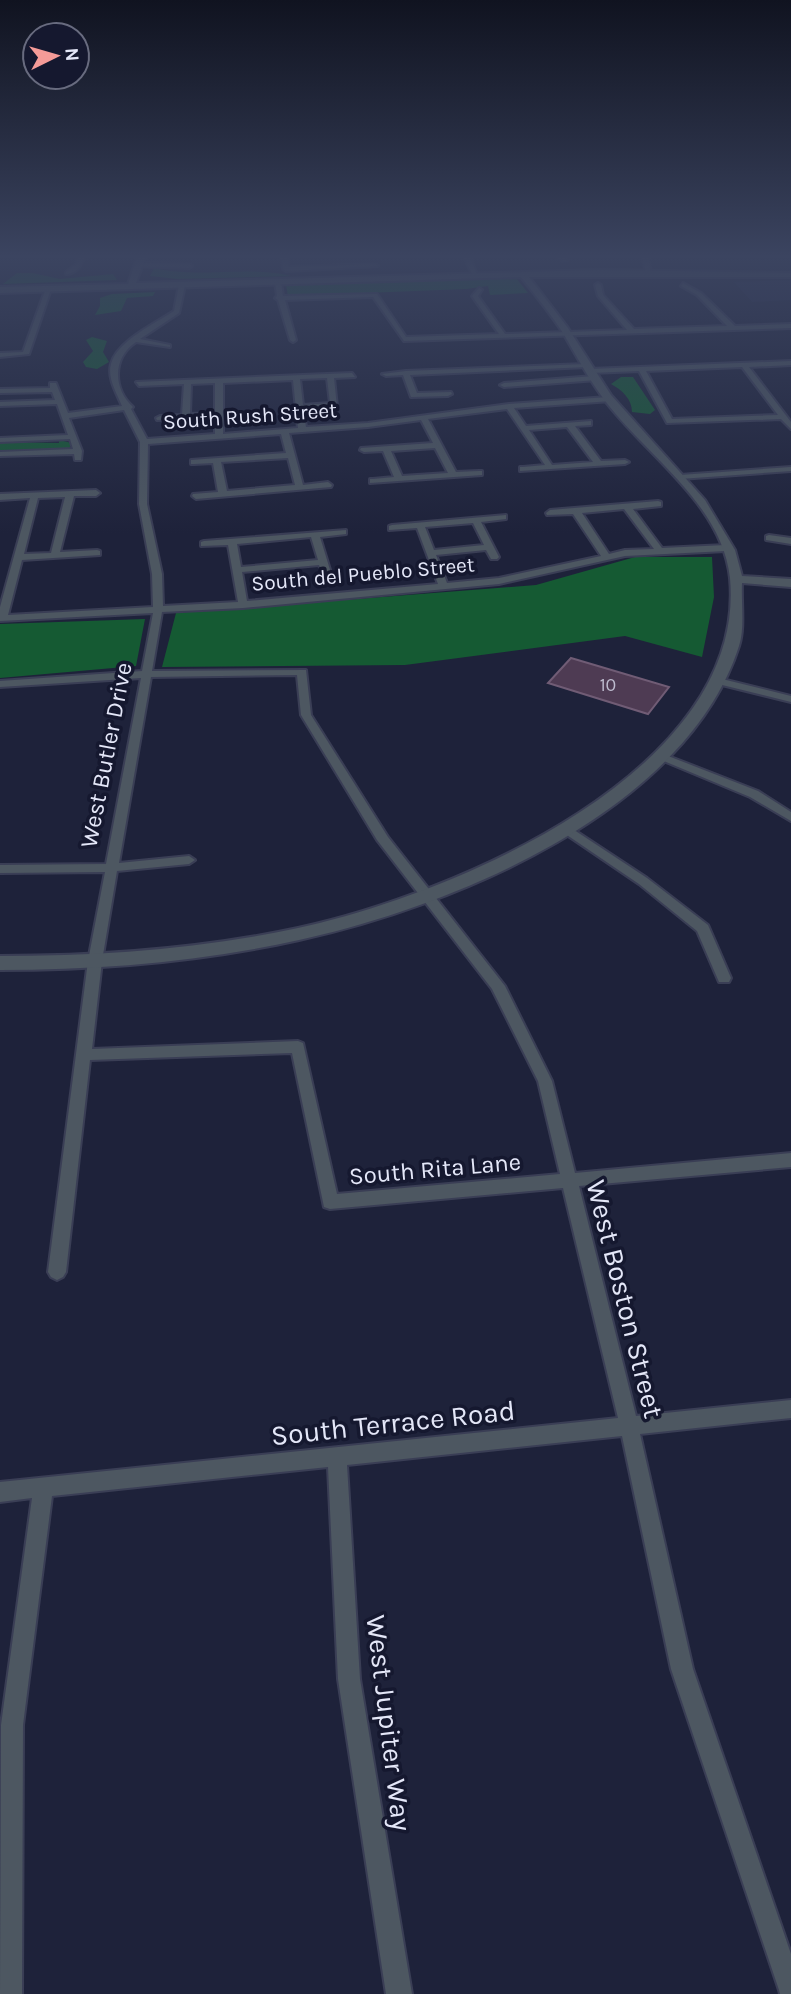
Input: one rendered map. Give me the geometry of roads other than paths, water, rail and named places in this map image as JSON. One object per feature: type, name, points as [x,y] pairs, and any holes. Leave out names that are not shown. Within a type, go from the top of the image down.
[{"type":"street","points":[[0,355],[26,354],[28,348]]},
{"type":"street","name":"West Butler Drive","points":[[57,1272],[95,961],[110,868],[149,674],[158,610],[157,574],[143,504],[144,442],[116,385],[114,364],[124,348]]},
{"type":"street","points":[[0,963],[95,961],[247,943],[338,925],[425,896],[503,863],[619,794],[663,757],[690,725],[718,681],[738,629],[736,583],[726,548],[709,512],[608,399],[576,348]]},
{"type":"street","points":[[386,374],[516,370],[590,372],[791,363]]},
{"type":"street","points":[[744,365],[791,427]]},
{"type":"street","points":[[641,369],[670,421],[783,417]]},
{"type":"street","points":[[516,370],[522,384]]},
{"type":"street","points":[[504,385],[590,372]]},
{"type":"street","points":[[406,373],[414,395],[448,394]]},
{"type":"street","points":[[440,373],[455,413]]},
{"type":"street","points":[[139,384],[352,375]]},
{"type":"street","points":[[300,407],[334,405],[330,376]]},
{"type":"street","points":[[296,378],[303,430]]},
{"type":"street","points":[[219,381],[219,436]]},
{"type":"street","points":[[186,416],[188,382]]},
{"type":"street","points":[[0,391],[53,387],[78,454],[0,454]]},
{"type":"street","name":"South Rush Street","points":[[144,442],[303,430],[509,406],[608,399]]},
{"type":"street","points":[[0,404],[62,410],[127,404]]},
{"type":"street","points":[[509,406],[550,467]]},
{"type":"street","points":[[160,418],[219,415]]},
{"type":"street","points":[[424,418],[453,474]]},
{"type":"street","points":[[524,428],[588,423]]},
{"type":"street","points":[[569,424],[597,463]]},
{"type":"street","points":[[284,431],[300,487]]},
{"type":"street","points":[[0,440],[73,438]]},
{"type":"street","points":[[364,450],[438,445]]},
{"type":"street","points":[[386,449],[399,479]]},
{"type":"street","points":[[194,462],[290,455]]},
{"type":"street","points":[[217,461],[223,494]]},
{"type":"street","points":[[523,469],[625,462]]},
{"type":"street","points":[[680,477],[791,470]]},
{"type":"street","points":[[373,481],[479,473]]},
{"type":"street","points":[[195,496],[328,485]]},
{"type":"street","points":[[0,497],[96,493]]},
{"type":"street","points":[[55,555],[70,494]]},
{"type":"street","points":[[1,618],[35,495]]},
{"type":"street","points":[[550,513],[658,504]]},
{"type":"street","points":[[627,507],[659,550]]},
{"type":"street","points":[[576,511],[606,557]]},
{"type":"street","points":[[392,527],[503,517]]},
{"type":"street","points":[[475,520],[494,557]]},
{"type":"street","points":[[420,525],[444,586]]},
{"type":"street","points":[[204,544],[343,532]]},
{"type":"street","points":[[315,534],[326,573]]},
{"type":"street","points":[[769,538],[791,541]]},
{"type":"street","points":[[232,542],[243,605]]},
{"type":"street","points":[[431,553],[489,547]]},
{"type":"street","name":"South del Pueblo Street","points":[[1,618],[243,605],[444,586],[523,577],[606,557],[659,550],[726,548]]},
{"type":"street","points":[[19,557],[97,553]]},
{"type":"street","points":[[237,570],[323,562]]},
{"type":"street","points":[[736,583],[791,583]]},
{"type":"street","points":[[736,583],[791,591]]},
{"type":"street","name":"West Boston Street","points":[[149,674],[302,673],[306,715],[383,840],[498,986],[545,1081],[629,1426],[682,1669],[791,1990]]},
{"type":"street","points":[[0,684],[149,674]]},
{"type":"street","points":[[718,681],[791,699]]},
{"type":"street","points":[[663,757],[754,794],[791,817]]},
{"type":"street","points":[[565,828],[643,881],[703,928],[724,978]]},
{"type":"street","points":[[0,869],[110,868],[189,860]]},
{"type":"street","name":"South Rita Lane","points":[[83,1055],[298,1047],[330,1202],[791,1160]]},
{"type":"street","name":"South Terrace Road","points":[[0,1492],[791,1409]]},
{"type":"street","name":"West Jupiter Way","points":[[337,1457],[349,1679],[399,1994]]},
{"type":"street","points":[[9,1994],[12,1725],[43,1488]]}]
